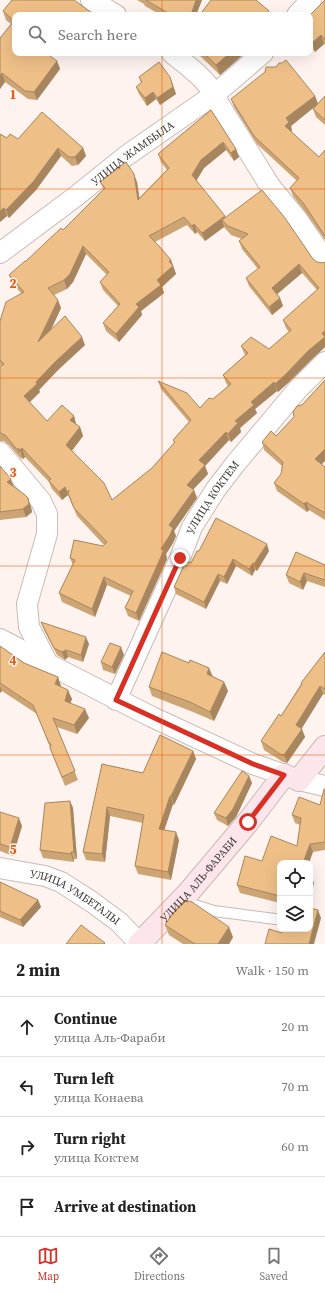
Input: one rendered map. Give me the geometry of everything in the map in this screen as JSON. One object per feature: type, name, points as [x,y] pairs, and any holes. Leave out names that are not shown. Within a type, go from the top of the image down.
[{"type":"street","points":[[91,0],[111,12]]},
{"type":"street","points":[[301,12],[311,0]]},
{"type":"street","points":[[176,56],[205,81],[215,94],[219,104],[270,186],[297,219],[325,260]]},
{"type":"street","name":"УЛИЦА ЖАМБЫЛА","points":[[0,253],[75,197],[126,156],[215,94],[259,56]]},
{"type":"street","name":"УЛИЦА КОКТЕМ","points":[[116,700],[192,528],[216,489],[298,389],[325,362]]},
{"type":"street","points":[[0,452],[41,501],[47,514],[47,534],[26,604],[30,627],[48,664]]},
{"type":"street","points":[[0,639],[116,700],[253,764],[292,778],[325,786]]},
{"type":"street","name":"УЛИЦА АЛЬ-ФАРАБИ","points":[[140,944],[181,901],[248,822],[325,747]]},
{"type":"street","name":"УЛИЦА УМБЕТАЛЫ","points":[[0,868],[45,876],[61,882],[119,922],[140,944]]},
{"type":"lane","points":[[181,901],[214,911],[275,919]]},
{"type":"building","points":[[12,0],[74,0],[91,12],[12,12],[12,19],[3,11]]},
{"type":"building","points":[[146,0],[196,0],[192,12],[166,12]]},
{"type":"building","points":[[211,0],[256,0],[269,11],[268,12],[202,12]]},
{"type":"building","points":[[325,0],[325,40],[321,35],[313,42],[313,12]]},
{"type":"building","points":[[12,23],[12,56],[50,56],[57,61],[34,92],[25,91],[2,73],[0,76],[0,38]]},
{"type":"building","points":[[207,56],[226,56],[216,65]]},
{"type":"building","points":[[286,60],[315,96],[286,118],[289,122],[285,126],[319,157],[325,150],[325,236],[304,204],[290,188],[299,178],[254,136],[231,99],[265,72],[266,67],[276,67],[279,63]]},
{"type":"building","points":[[159,62],[170,77],[173,87],[157,98],[153,92],[145,98],[136,87],[142,82],[139,77]]},
{"type":"building","points":[[325,96],[325,120],[313,109]]},
{"type":"building","points":[[211,110],[236,149],[231,153],[223,142],[201,160],[192,175],[225,216],[202,233],[194,224],[192,226],[184,217],[149,236],[171,260],[169,261],[173,266],[157,280],[161,285],[136,304],[139,307],[116,334],[103,323],[120,304],[100,282],[109,272],[83,246],[70,274],[64,280],[48,288],[58,300],[38,342],[65,316],[82,337],[55,362],[36,382],[37,384],[24,396],[47,421],[62,405],[74,416],[70,420],[80,427],[66,445],[104,483],[112,500],[152,468],[175,442],[173,440],[191,420],[158,381],[187,393],[200,408],[209,398],[213,399],[231,384],[223,375],[248,353],[241,346],[251,337],[269,349],[291,330],[283,320],[319,288],[299,264],[272,288],[280,298],[269,307],[246,278],[260,267],[239,241],[248,234],[228,226],[222,220],[262,190],[285,218],[313,259],[317,262],[325,262],[325,331],[322,333],[325,337],[308,351],[275,384],[274,382],[251,402],[254,405],[235,421],[238,423],[228,434],[226,432],[199,460],[205,465],[187,485],[194,490],[169,525],[173,528],[161,549],[164,550],[136,613],[125,608],[133,591],[104,577],[92,609],[59,593],[75,560],[70,558],[74,540],[103,546],[107,542],[74,508],[68,493],[69,490],[67,492],[65,487],[59,492],[49,481],[51,479],[22,448],[20,450],[18,448],[19,452],[6,436],[0,433],[0,367],[4,364],[0,360],[0,321],[6,302],[24,292],[9,275],[61,228],[63,230],[105,188],[100,182],[126,162],[134,174],[138,200],[169,168],[158,154]]},
{"type":"building","points":[[42,112],[83,148],[75,157],[69,157],[58,148],[33,182],[6,210],[4,208],[0,211],[0,134],[7,138],[10,134],[18,139]]},
{"type":"building","points":[[325,380],[325,449],[315,459],[325,467],[325,513],[306,502],[304,504],[274,483],[281,474],[283,462],[262,442],[271,431],[276,436],[294,417],[293,412],[297,406],[302,405]]},
{"type":"building","points":[[0,466],[11,479],[7,482],[28,498],[29,504],[23,509],[0,512]]},
{"type":"building","points":[[216,518],[267,544],[249,569],[233,559],[224,577],[218,574],[204,602],[174,587],[186,561],[191,563]]},
{"type":"building","points":[[296,552],[325,565],[325,580],[304,573],[300,582],[286,575]]},
{"type":"building","points":[[41,622],[86,637],[81,655],[66,650],[62,652],[54,648]]},
{"type":"building","points":[[110,643],[121,647],[112,667],[101,662]]},
{"type":"building","points":[[0,646],[24,663],[58,677],[55,684],[68,690],[65,701],[85,709],[74,725],[53,718],[75,771],[62,777],[50,748],[51,744],[49,743],[33,705],[0,683]]},
{"type":"building","points":[[162,652],[189,663],[190,660],[209,668],[207,674],[224,682],[210,712],[190,702],[149,687]]},
{"type":"building","points":[[325,652],[325,689],[320,686],[296,725],[302,729],[284,755],[280,754],[261,741],[279,714],[281,716],[302,684],[301,683]]},
{"type":"building","points":[[160,735],[193,751],[170,796],[159,829],[176,832],[168,872],[135,866],[144,815],[107,807],[102,854],[83,852],[102,764],[143,773]]},
{"type":"building","points":[[242,771],[249,776],[233,809],[226,818],[214,813]]},
{"type":"building","points":[[325,789],[325,842],[310,844],[304,860],[277,860],[277,895],[237,885],[245,856],[262,861],[271,836],[297,846],[301,818],[292,815],[299,797],[320,805]]},
{"type":"building","points":[[70,801],[74,852],[71,852],[71,854],[40,850],[45,803]]},
{"type":"building","points":[[0,812],[19,818],[10,847],[0,844]]},
{"type":"building","points":[[0,882],[38,900],[20,920],[0,911]]},
{"type":"building","points":[[185,900],[192,902],[229,927],[218,944],[195,944],[165,925],[173,913]]},
{"type":"building","points":[[313,909],[318,910],[313,929]]},
{"type":"building","points":[[81,925],[105,943],[66,944]]},
{"type":"building","points":[[269,929],[282,933],[312,932],[309,944],[265,944]]},
{"type":"route","points":[[180,558],[116,700],[253,764],[284,775],[248,822]]}]
